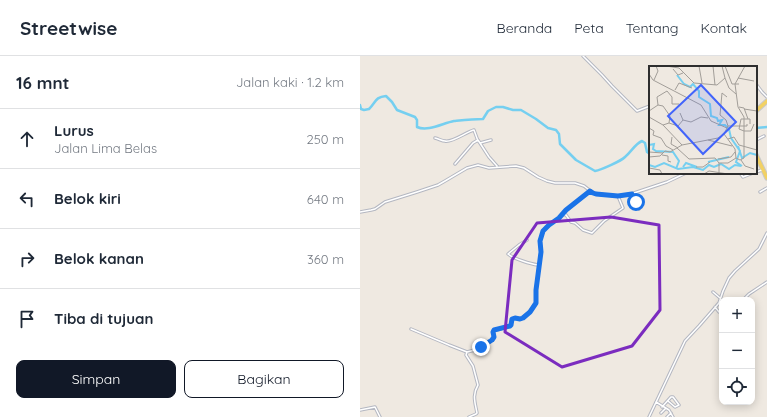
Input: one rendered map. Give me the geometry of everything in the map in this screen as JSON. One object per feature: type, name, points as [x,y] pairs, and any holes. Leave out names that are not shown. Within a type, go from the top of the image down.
[{"type":"main road","points":[[757,110],[767,101]]},
{"type":"main road","points":[[757,157],[767,178]]},
{"type":"street","points":[[583,56],[637,111],[649,106]]},
{"type":"street","points":[[757,85],[767,97]]},
{"type":"street","points":[[435,138],[449,141],[474,130],[478,141],[488,157],[498,167]]},
{"type":"street","points":[[757,140],[764,136]]},
{"type":"street","points":[[455,164],[473,143],[477,140],[478,141]]},
{"type":"street","points":[[480,143],[491,140]]},
{"type":"street","points":[[360,212],[375,209],[385,202],[438,185],[466,168],[478,165],[489,168],[516,166],[524,168],[547,181],[555,183],[575,183],[584,186],[596,194],[618,196],[632,194],[667,182],[684,174]]},
{"type":"street","points":[[757,172],[763,169]]},
{"type":"street","points":[[741,174],[743,177],[750,174]]},
{"type":"street","points":[[760,192],[767,188]]},
{"type":"street","points":[[411,329],[467,352],[485,345],[493,338],[494,330],[510,326],[513,318],[522,318],[533,308],[536,303],[538,265],[541,252],[540,241],[543,231],[590,191]]},
{"type":"street","points":[[632,194],[639,209]]},
{"type":"street","points":[[563,214],[583,230],[592,233],[604,221],[622,208],[618,196]]},
{"type":"street","points":[[720,297],[729,278],[759,249],[767,233]]},
{"type":"street","points":[[527,240],[518,245],[508,254],[531,264],[538,265]]},
{"type":"street","points":[[746,297],[767,282]]},
{"type":"street","points":[[713,292],[719,298]]},
{"type":"street","points":[[649,417],[685,341],[719,301]]},
{"type":"street","points":[[715,307],[719,313]]},
{"type":"street","points":[[467,352],[466,354],[473,366],[478,383],[478,386],[474,392],[477,413],[469,417]]},
{"type":"street","points":[[662,407],[671,397],[679,405],[675,407],[668,401]]},
{"type":"street","points":[[656,402],[665,409],[669,410],[673,417]]},
{"type":"street","points":[[360,410],[375,406],[380,417]]},
{"type":"street","points":[[661,413],[665,409]]},
{"type":"street","points":[[667,417],[671,413]]},
{"type":"highlighted area","points":[[611,217],[659,225],[660,310],[632,346],[562,367],[505,332],[512,260],[537,223]]},
{"type":"waterway","points":[[360,105],[361,109],[369,109],[378,99],[386,96],[397,110],[415,117],[417,120],[417,127],[421,128],[436,127],[454,121],[483,119],[488,111],[496,107],[521,110],[548,128],[556,130],[559,134],[560,144],[576,160],[595,171],[623,159],[637,144],[642,141],[645,143],[647,152],[649,153]]},
{"type":"waterway","points":[[757,128],[767,127]]},
{"type":"route","points":[[481,347],[492,340],[494,337],[494,330],[510,326],[513,318],[523,318],[535,305],[538,265],[541,252],[540,241],[545,228],[590,191],[596,194],[618,196],[632,194],[636,202]]}]
